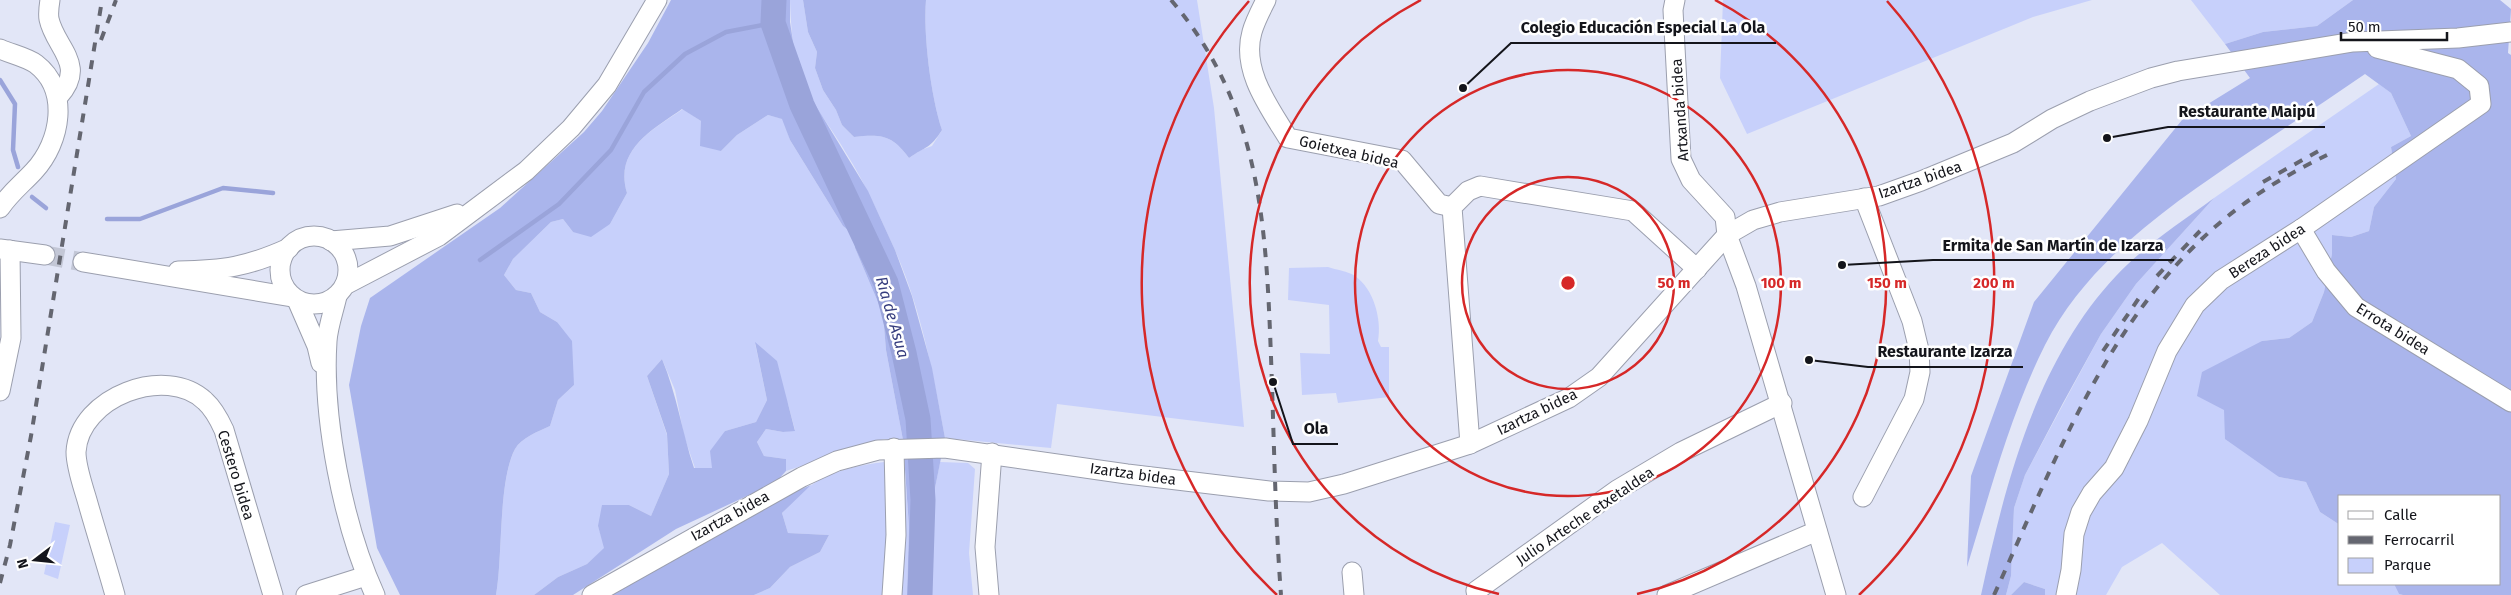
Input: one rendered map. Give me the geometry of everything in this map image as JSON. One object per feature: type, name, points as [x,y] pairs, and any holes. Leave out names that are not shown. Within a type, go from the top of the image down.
[{"type":"street","points":[[50,0],[49,19],[69,61],[70,72],[64,91],[58,97]]},
{"type":"street","points":[[83,262],[294,298],[317,304],[328,302],[341,290],[439,236],[475,207],[526,171],[571,128],[607,85],[657,0]]},
{"type":"street","name":"Goietxea bidea","points":[[1266,0],[1252,33],[1250,61],[1264,100],[1288,138],[1402,160],[1439,204],[1452,207]]},
{"type":"street","name":"Artxanda bidea","points":[[1675,0],[1673,10],[1681,159],[1691,180],[1725,217],[1727,235]]},
{"type":"street","name":"Izartza bidea","points":[[592,595],[802,476],[837,461],[897,448],[945,448],[992,453],[1127,474],[1298,493],[1344,484],[1470,444],[1569,398],[1587,387],[1727,235],[1753,220],[1780,212],[1879,196],[1975,160],[2013,143],[2052,119],[2082,105],[2151,78],[2219,63],[2353,42],[2458,38],[2511,32]]},
{"type":"street","name":"Bereza bidea","points":[[2066,595],[2071,570],[2074,534],[2081,512],[2092,493],[2114,468],[2138,421],[2166,351],[2195,305],[2221,280],[2300,229],[2481,104],[2478,86],[2458,69],[2353,42]]},
{"type":"street","points":[[0,49],[34,63],[46,73],[58,97],[58,121],[46,154],[34,170],[12,191],[0,208]]},
{"type":"street","points":[[1470,444],[1452,207],[1468,191],[1480,186],[1633,211],[1697,269]]},
{"type":"street","points":[[1864,198],[1912,321],[1919,350],[1920,372],[1914,399],[1864,497]]},
{"type":"street","points":[[331,241],[390,236],[475,207]]},
{"type":"street","name":"Errota bidea","points":[[2300,229],[2326,271],[2356,308],[2511,402]]},
{"type":"street","points":[[1727,235],[1746,286],[1782,403],[1836,595]]},
{"type":"street","points":[[147,272],[230,269],[259,261],[289,248],[304,238],[323,237],[331,241],[345,256],[348,265],[327,338],[325,379]]},
{"type":"street","points":[[289,248],[283,257],[281,278],[294,298],[317,346],[325,379],[330,420],[346,510],[366,576],[374,595]]},
{"type":"street","points":[[0,391],[11,338],[5,250],[45,255]]},
{"type":"street","name":"Cestero bidea","points":[[115,595],[82,482],[76,453],[85,422],[104,403],[147,387],[163,385],[192,393],[205,400],[217,415],[224,430],[273,595]]},
{"type":"street","name":"Julio Arteche etxetaldea","points":[[1477,595],[1476,591],[1617,490],[1681,452],[1782,403]]},
{"type":"street","points":[[892,595],[896,535],[897,448]]},
{"type":"street","points":[[989,595],[985,547],[992,453]]},
{"type":"street","points":[[1667,595],[1817,530]]},
{"type":"street","points":[[1352,572],[1354,595]]},
{"type":"street","points":[[306,595],[366,576]]},
{"type":"green space","points":[[790,0],[803,0],[808,32],[817,52],[815,68],[823,90],[836,110],[842,125],[854,137],[879,136],[892,140],[909,158],[921,150],[932,146],[942,130],[934,101],[929,65],[925,14],[926,0],[1197,0],[1214,108],[1244,427],[1057,404],[1051,448],[945,438],[931,365],[912,294],[894,248],[866,188],[806,89],[798,68],[791,22]]},
{"type":"green space","points":[[1723,0],[2092,0],[2033,17],[1747,134],[1720,78]]},
{"type":"green space","points":[[2191,0],[2353,0],[2317,26],[2263,32],[2225,44]]},
{"type":"green space","points":[[2379,84],[2391,93],[2411,136],[2391,147],[2396,179],[2374,207],[2369,231],[2351,237],[2332,235],[2332,254],[2324,292],[2312,322],[2289,338],[2262,341],[2224,410],[2279,477],[2306,482],[2320,512],[2338,524],[2338,585],[2394,585],[2399,594],[2403,595],[2220,595],[2162,543],[2122,567],[2106,595],[2045,595],[2045,589],[2024,582],[2011,595],[2006,595],[2011,576],[2014,508],[2025,475],[2101,334],[2136,284],[2214,198]]},
{"type":"green space","points":[[683,109],[701,121],[721,151],[737,135],[768,115],[783,119],[790,140],[843,226],[853,234],[855,248],[883,314],[886,350],[903,440],[884,439],[786,471],[786,459],[764,456],[757,442],[766,429],[783,432],[795,430],[788,404],[755,343],[767,400],[756,422],[725,431],[712,468],[695,468],[684,436],[675,390],[662,359],[647,376],[667,435],[669,474],[651,516],[629,505],[598,526],[605,548],[587,564],[558,577],[534,595],[496,595],[503,499],[510,463],[515,449],[521,441],[550,426],[558,400],[574,385],[557,322],[540,312],[531,293],[516,290],[504,275],[513,259],[551,222],[563,219],[573,232],[610,224],[627,193],[624,178],[626,165],[631,153],[648,133]]},
{"type":"green space","points":[[1328,267],[1355,276],[1362,282],[1372,297],[1379,324],[1378,341],[1381,347],[1389,347],[1389,397],[1338,403],[1336,393],[1302,395],[1300,353],[1330,354],[1329,305],[1288,300],[1289,268]]},
{"type":"green space","points":[[884,462],[904,462],[909,527],[907,595],[754,595],[770,588],[790,567],[820,552],[829,535],[788,533],[782,513],[810,486],[827,476],[855,467]]},
{"type":"green space","points":[[940,462],[968,463],[975,469],[969,553],[973,595],[932,595],[935,488]]},
{"type":"green space","points":[[55,522],[70,525],[58,579],[44,574]]},
{"type":"shaded area","points":[[671,0],[790,0],[790,22],[794,48],[805,88],[868,191],[895,250],[912,296],[932,368],[945,438],[935,488],[932,595],[907,595],[909,527],[903,440],[886,350],[883,314],[855,248],[853,234],[843,226],[790,140],[782,119],[768,115],[737,135],[721,151],[700,146],[701,121],[682,109],[648,133],[631,153],[626,165],[624,178],[627,193],[610,224],[591,237],[573,232],[563,219],[551,222],[513,259],[504,275],[516,290],[531,293],[540,312],[557,322],[572,341],[574,385],[558,400],[550,426],[521,441],[515,449],[510,463],[503,499],[496,595],[400,595],[377,548],[349,385],[361,326],[370,298],[500,208],[584,132],[602,111],[648,43]]},
{"type":"shaded area","points":[[803,0],[926,0],[925,14],[929,65],[934,101],[942,130],[931,144],[909,158],[892,140],[879,136],[854,137],[842,125],[836,110],[823,90],[815,68],[817,52],[808,32]]},
{"type":"shaded area","points":[[2353,0],[2500,0],[2511,9],[2508,53],[2511,55],[2511,595],[2403,595],[2399,594],[2394,585],[2501,585],[2501,495],[2338,495],[2338,524],[2320,512],[2306,482],[2279,477],[2225,439],[2224,410],[2197,396],[2202,372],[2262,341],[2289,338],[2312,322],[2324,292],[2332,254],[2332,235],[2351,237],[2369,231],[2374,207],[2396,179],[2391,147],[2411,136],[2391,93],[2365,74],[2191,192],[2134,236],[2084,286],[2063,314],[2045,345],[2021,399],[1967,567],[1971,476],[2034,302],[2182,120],[2250,78],[2225,44],[2263,32],[2317,26]]},
{"type":"shaded area","points":[[2214,198],[2136,284],[2101,334],[2025,475],[2014,508],[2011,576],[2006,595],[1981,595],[1990,553],[2013,468],[2044,385],[2065,346],[2088,310],[2127,265],[2163,235]]},
{"type":"shaded area","points":[[755,342],[777,361],[795,431],[783,432],[766,429],[757,442],[764,456],[786,459],[786,471],[775,483],[676,529],[573,595],[534,595],[558,577],[587,564],[604,548],[598,526],[602,505],[629,505],[651,516],[669,474],[667,434],[647,376],[662,359],[672,386],[694,468],[712,468],[710,451],[725,431],[756,422],[767,400]]},
{"type":"shaded area","points":[[811,485],[782,513],[788,533],[829,535],[820,552],[790,567],[770,588],[754,595],[611,595],[783,497]]},
{"type":"shaded area","points":[[2024,582],[2045,589],[2045,595],[2011,595]]},
{"type":"waterway","name":"Ría de Asua","points":[[774,0],[773,23],[802,105],[886,283],[904,353],[918,419],[923,500],[920,595]]},
{"type":"waterway","points":[[480,260],[559,204],[611,150],[644,92],[685,54],[726,32],[773,23]]},
{"type":"waterway","points":[[0,80],[15,104],[13,150],[18,167]]},
{"type":"waterway","points":[[107,219],[140,219],[223,188],[273,193]]},
{"type":"waterway","points":[[32,197],[46,208]]},
{"type":"tunnel","points":[[45,255],[83,262]]},
{"type":"railway","points":[[0,583],[10,545],[31,436],[102,0]]},
{"type":"railway","points":[[101,40],[116,0]]},
{"type":"railway","points":[[1171,0],[1201,40],[1224,82],[1241,124],[1253,168],[1266,260],[1281,595]]},
{"type":"railway","points":[[2263,182],[2324,148]]},
{"type":"railway","points":[[1994,595],[2039,494],[2088,394],[2115,346],[2146,301],[2182,259],[2222,221],[2273,185],[2327,155]]},
{"type":"railway","points":[[2157,276],[2200,231]]},
{"type":"railway","points":[[2103,351],[2141,295]]},
{"type":"place","name":"Colegio Educación Especial La Ola","points":[[1463,88]]},
{"type":"place","name":"Restaurante Maipú","points":[[2107,138]]},
{"type":"place","name":"Ermita de San Martín de Izarza","points":[[1842,265]]},
{"type":"place","name":"Restaurante Izarza","points":[[1809,360]]},
{"type":"place","name":"Ola","points":[[1273,382]]}]
